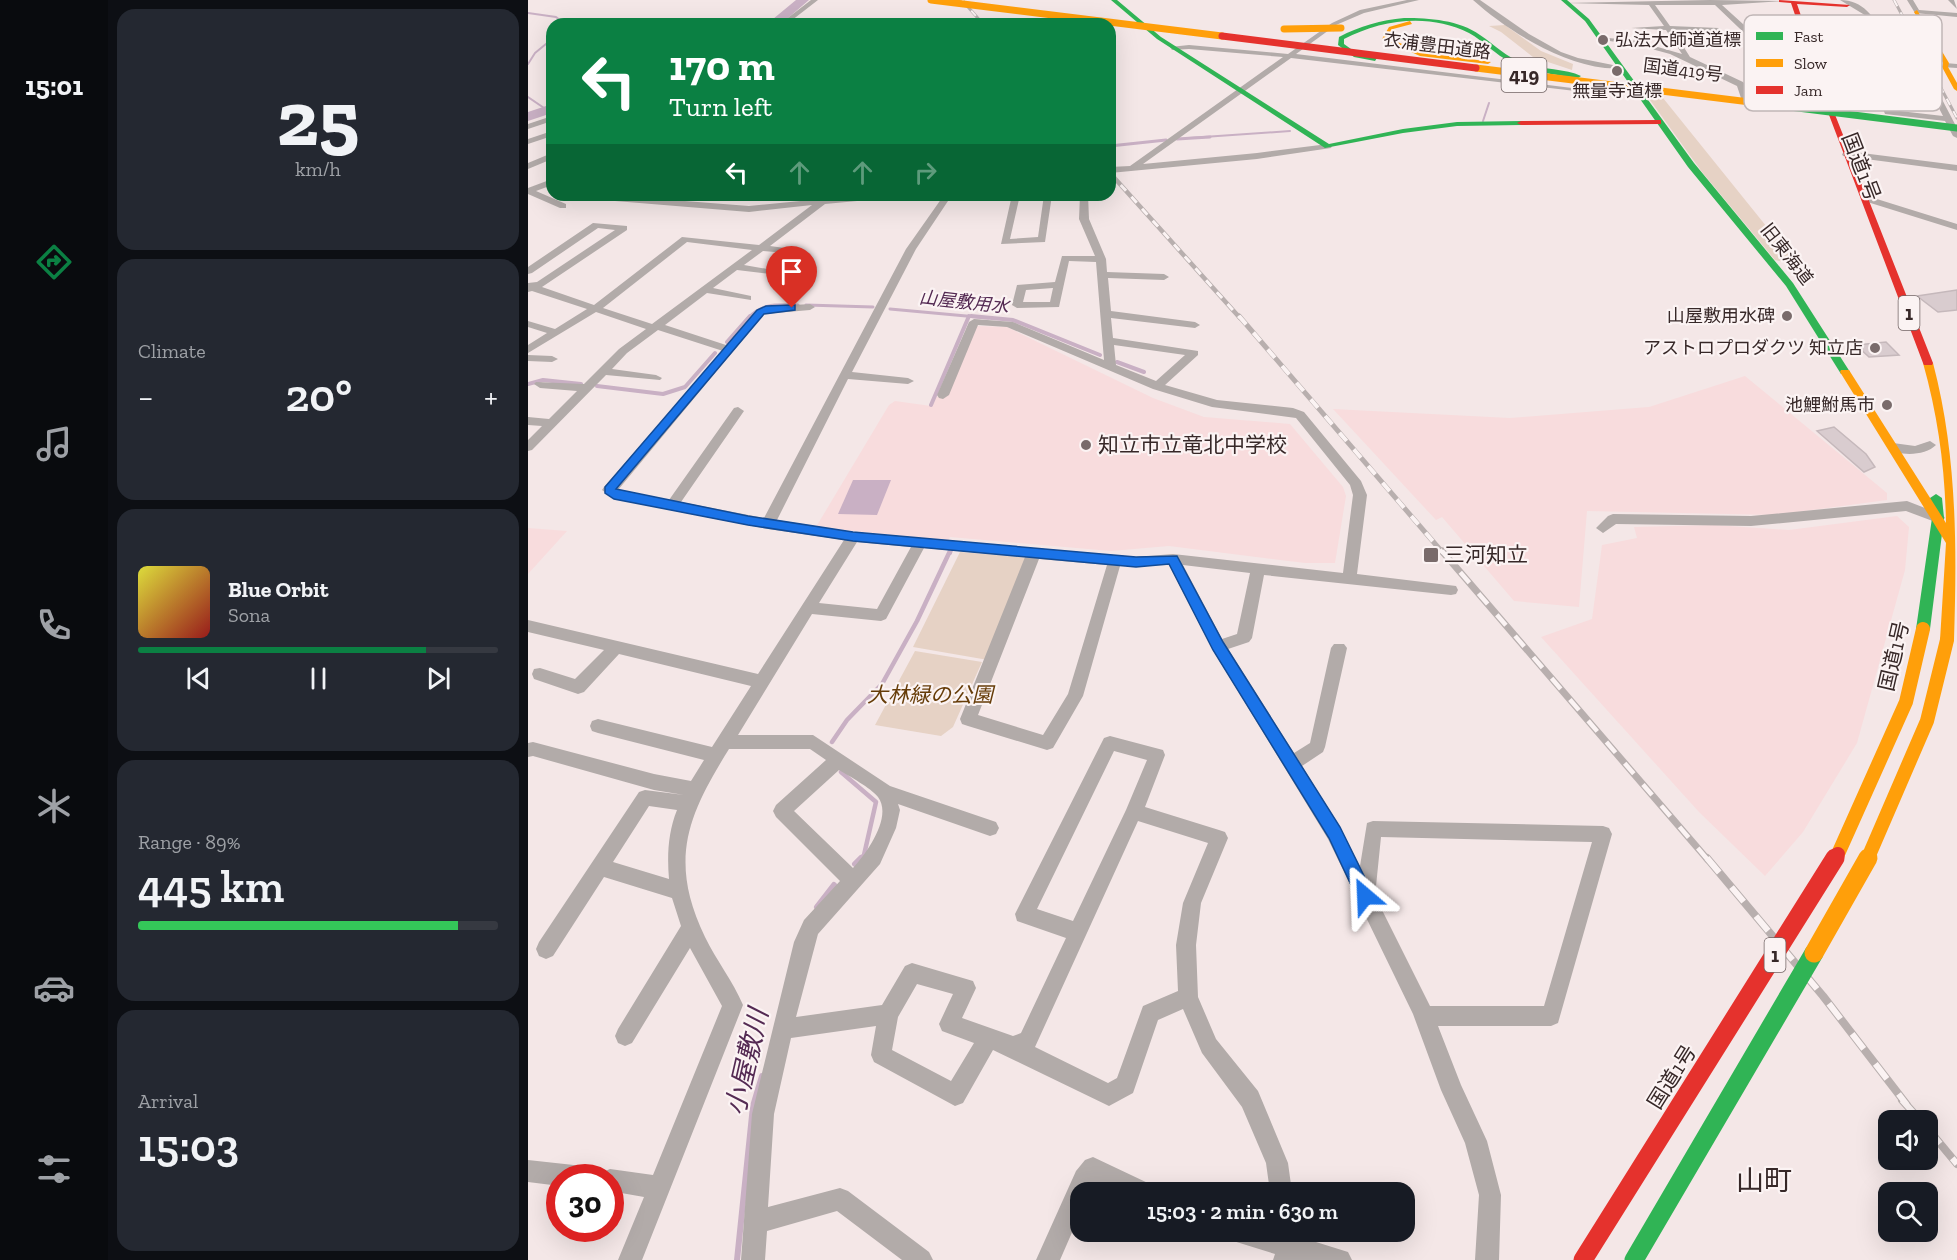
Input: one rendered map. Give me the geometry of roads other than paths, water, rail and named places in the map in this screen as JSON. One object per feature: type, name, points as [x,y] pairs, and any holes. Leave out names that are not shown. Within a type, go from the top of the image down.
[{"type":"main road","name":"衣浦豊田道路","points":[[931,0],[1066,18]]},
{"type":"main road","name":"衣浦豊田道路","points":[[966,0],[1106,18]]},
{"type":"main road","points":[[1114,0],[1138,24],[1172,48],[1242,89],[1328,146],[1404,131],[1457,124],[1658,122]]},
{"type":"main road","points":[[1787,0],[1845,2]]},
{"type":"main road","name":"国道1号","points":[[1787,0],[1796,15]]},
{"type":"main road","name":"国道1号","points":[[1787,0],[1791,15]]},
{"type":"main road","name":"旧東海道","points":[[1566,2],[1587,20],[1658,122],[1790,285],[1956,548]]},
{"type":"main road","points":[[995,6],[1090,18]]},
{"type":"main road","name":"衣浦豊田道路","points":[[1014,6],[1141,14],[1274,29],[1341,28],[1407,17],[1448,19],[1487,33],[1528,66]]},
{"type":"main road","name":"衣浦豊田道路","points":[[1116,19],[1744,101]]},
{"type":"main road","name":"419","points":[[1633,86],[1528,66],[1508,58],[1467,29],[1437,21],[1417,19],[1378,24],[1349,33],[1340,42],[1347,51],[1356,56],[1424,66],[1690,94]]},
{"type":"main road","points":[[1116,21],[1138,24]]},
{"type":"main road","name":"衣浦豊田道路","points":[[1579,86],[1516,69],[1495,58],[1465,33],[1446,26],[1427,23],[1404,24],[1391,28],[1384,35],[1391,45],[1414,52],[1488,62],[1630,81],[1690,94]]},
{"type":"main road","name":"衣浦豊田道路","points":[[1116,24],[1690,94]]},
{"type":"main road","name":"衣浦豊田道路","points":[[1116,30],[1130,34],[1503,79],[1579,86],[1633,86]]},
{"type":"main road","points":[[1942,51],[1951,65],[1957,89]]},
{"type":"main road","name":"国道419号","points":[[1633,86],[1744,100]]},
{"type":"main road","name":"国道419号","points":[[1633,86],[1744,96]]},
{"type":"main road","name":"衣浦豊田道路","points":[[1822,111],[1955,128]]},
{"type":"main road","name":"国道1号","points":[[1823,111],[1894,316]]},
{"type":"main road","name":"国道1号","points":[[1634,1260],[1861,873],[1927,722],[1947,640],[1955,592],[1954,479],[1946,423],[1935,382],[1846,154],[1824,111]]},
{"type":"main road","name":"国道419号","points":[[1828,111],[1876,120],[1912,122],[1864,112],[1844,111]]},
{"type":"main road","points":[[1926,409],[1931,450]]},
{"type":"main road","name":"国道1号","points":[[1583,1260],[1839,852],[1906,702],[1923,629],[1938,518],[1935,487]]},
{"type":"street","points":[[791,18],[815,0]]},
{"type":"street","points":[[1132,168],[1344,18],[1374,8],[1416,0]]},
{"type":"street","points":[[1476,0],[1556,54],[1573,61],[1619,67]]},
{"type":"street","points":[[1566,2],[1787,0]]},
{"type":"street","points":[[1951,0],[1957,7]]},
{"type":"street","points":[[1715,2],[1744,30]]},
{"type":"street","points":[[1845,2],[1876,8],[1879,15],[1866,14],[1845,2]]},
{"type":"street","points":[[1651,3],[1687,56]]},
{"type":"street","points":[[1913,6],[1957,15]]},
{"type":"street","points":[[1634,28],[1717,29]]},
{"type":"street","points":[[1599,39],[1623,41],[1687,56],[1740,84],[1744,96]]},
{"type":"street","points":[[1172,48],[1189,47],[1288,56],[1579,86]]},
{"type":"street","points":[[1942,105],[1955,128]]},
{"type":"street","points":[[1864,112],[1888,112],[1955,128]]},
{"type":"street","points":[[528,127],[546,120]]},
{"type":"street","points":[[1876,120],[1955,128]]},
{"type":"street","points":[[528,142],[546,135]]},
{"type":"street","points":[[1116,169],[1275,154],[1328,146]]},
{"type":"street","points":[[1846,154],[1957,168]]},
{"type":"street","points":[[528,166],[546,158]]},
{"type":"street","points":[[528,191],[546,184]]},
{"type":"street","points":[[528,191],[546,199]]},
{"type":"street","points":[[1864,198],[1957,227]]},
{"type":"street","points":[[551,201],[563,206]]},
{"type":"street","points":[[649,201],[749,209],[838,201]]},
{"type":"street","points":[[718,207],[722,201]]},
{"type":"street","points":[[768,524],[911,249],[944,201]]},
{"type":"street","points":[[1014,201],[1004,242],[1042,240],[1047,201]]},
{"type":"street","points":[[1084,201],[1084,219],[1101,259],[1110,365]]},
{"type":"street","points":[[528,447],[623,351],[821,203]]},
{"type":"street","points":[[528,271],[596,225],[624,228],[541,284],[529,288]]},
{"type":"street","points":[[528,350],[596,308],[685,239],[796,252]]},
{"type":"street","points":[[1059,285],[1065,258],[1101,259]]},
{"type":"street","points":[[735,267],[775,273]]},
{"type":"street","points":[[1102,275],[1164,277]]},
{"type":"street","points":[[529,288],[728,349]]},
{"type":"street","points":[[705,290],[747,298]]},
{"type":"street","points":[[810,307],[766,309],[760,312],[609,490],[614,494],[672,506],[853,537],[1115,560],[1173,559],[1451,591]]},
{"type":"street","points":[[1106,314],[1195,325]]},
{"type":"street","points":[[943,395],[974,322],[1009,324],[1157,386],[1216,404],[1293,412],[1300,416],[1356,484],[1360,495],[1349,579]]},
{"type":"street","points":[[528,324],[557,333]]},
{"type":"street","points":[[1108,341],[1194,353],[1157,386]]},
{"type":"street","points":[[528,358],[552,359]]},
{"type":"street","points":[[603,371],[656,378]]},
{"type":"street","points":[[846,375],[908,381]]},
{"type":"street","points":[[540,384],[586,388]]},
{"type":"street","points":[[672,506],[738,411]]},
{"type":"street","points":[[528,421],[552,423]]},
{"type":"street","points":[[1893,447],[1931,450]]},
{"type":"street","points":[[1603,528],[1613,519],[1751,521],[1907,506],[1938,518]]},
{"type":"street","points":[[630,1260],[733,1005],[705,962],[681,903],[676,875],[680,828],[692,797],[853,537]]},
{"type":"street","points":[[809,608],[881,615],[920,543]]},
{"type":"street","points":[[1034,553],[968,719],[1047,743],[1075,696],[1115,560]]},
{"type":"street","points":[[1173,559],[1218,646],[1334,833],[1424,1016],[1452,1090],[1476,1141],[1490,1195],[1487,1260]]},
{"type":"street","points":[[1218,646],[1244,638],[1258,569]]},
{"type":"street","points":[[528,626],[763,682]]},
{"type":"street","points":[[540,674],[578,687],[616,647]]},
{"type":"street","points":[[1292,764],[1317,747],[1339,648]]},
{"type":"street","points":[[598,726],[721,749],[813,742],[885,792],[990,828]]},
{"type":"street","points":[[1013,1047],[1028,1040],[1134,812],[1158,755],[1110,743],[1024,914],[1077,932]]},
{"type":"street","points":[[528,750],[533,749],[654,782],[692,797]]},
{"type":"street","points":[[838,760],[782,811],[854,882]]},
{"type":"street","points":[[753,1260],[763,1114],[804,942],[811,927],[874,858],[887,828],[891,810],[885,792]]},
{"type":"street","points":[[546,949],[645,798],[692,797]]},
{"type":"street","points":[[1134,812],[1219,838],[1192,903],[1186,945],[1188,997],[1209,1046],[1250,1100],[1277,1163],[1280,1182]]},
{"type":"street","points":[[1365,896],[1373,829],[1603,834],[1551,1017],[1424,1016]]},
{"type":"street","points":[[600,867],[679,891]]},
{"type":"street","points":[[625,1036],[691,928]]},
{"type":"street","points":[[988,1039],[955,1095],[881,1055],[888,1014],[912,973],[966,988],[949,1024],[1013,1047],[1109,1095],[1125,1085],[1150,1012],[1188,997]]},
{"type":"street","points":[[785,1029],[888,1014]]},
{"type":"street","points":[[1083,1182],[1093,1168],[1122,1182]]},
{"type":"street","points":[[528,1171],[546,1173]]},
{"type":"street","points":[[624,1182],[661,1188]]},
{"type":"street","points":[[756,1222],[840,1199],[921,1260]]},
{"type":"street","points":[[1048,1260],[1070,1210]]},
{"type":"street","points":[[1287,1245],[1340,1260]]},
{"type":"waterway","points":[[780,18],[803,0]]},
{"type":"waterway","points":[[528,13],[557,18]]},
{"type":"waterway","points":[[528,64],[535,53],[546,44]]},
{"type":"waterway","points":[[528,97],[546,109]]},
{"type":"waterway","points":[[1483,121],[1489,103]]},
{"type":"waterway","points":[[528,117],[546,110]]},
{"type":"waterway","points":[[1189,138],[1290,131]]},
{"type":"waterway","points":[[1177,139],[1210,137]]},
{"type":"waterway","points":[[1116,145],[1166,140]]},
{"type":"waterway","name":"山屋敷用水","points":[[749,317],[765,307],[798,305]]},
{"type":"waterway","name":"山屋敷用水","points":[[806,305],[873,307]]},
{"type":"waterway","name":"山屋敷用水","points":[[890,309],[969,316]]},
{"type":"waterway","points":[[931,405],[969,316]]},
{"type":"waterway","name":"山屋敷用水","points":[[969,316],[988,318]]},
{"type":"waterway","name":"山屋敷用水","points":[[971,316],[1013,320],[1100,355]]},
{"type":"waterway","name":"山屋敷用水","points":[[727,342],[749,317]]},
{"type":"waterway","name":"山屋敷用水","points":[[597,386],[663,394],[685,387],[715,353]]},
{"type":"waterway","name":"山屋敷用水","points":[[1117,362],[1144,372]]},
{"type":"waterway","name":"山屋敷用水","points":[[528,384],[543,380],[581,384]]},
{"type":"waterway","name":"小屋敷川","points":[[832,742],[847,720],[882,684],[917,621],[950,551]]},
{"type":"waterway","name":"小屋敷川","points":[[841,772],[876,802],[864,855],[855,864]]},
{"type":"waterway","name":"小屋敷川","points":[[817,907],[834,885]]},
{"type":"waterway","name":"小屋敷川","points":[[737,1260],[753,1106],[762,1076]]},
{"type":"railway","points":[[962,0],[978,18]]},
{"type":"railway","points":[[1894,0],[1902,15]]},
{"type":"railway","points":[[1942,90],[1957,118]]},
{"type":"railway","points":[[1116,180],[1240,318]]},
{"type":"railway","points":[[1239,316],[1443,553]]},
{"type":"railway","points":[[1442,551],[1708,860]]},
{"type":"railway","points":[[1707,858],[1823,996],[1907,1105]]},
{"type":"railway","points":[[1902,1100],[1911,1110]]},
{"type":"railway","points":[[1938,1141],[1957,1164]]},
{"type":"place","name":"弘法大師道道標","points":[[1603,40]]},
{"type":"place","name":"無量寺道標","points":[[1617,71]]},
{"type":"place","name":"山屋敷用水碑","points":[[1787,316]]},
{"type":"place","name":"アストロプロダクツ 知立店","points":[[1875,348]]},
{"type":"place","name":"池鯉鮒馬市","points":[[1887,405]]},
{"type":"place","name":"知立市立竜北中学校","points":[[1086,445]]},
{"type":"place","name":"三河知立","points":[[1431,555]]},
{"type":"district","name":"山町","points":[[1764,1180]]},
{"type":"park label","name":"大林緑の公園","points":[[930,695]]}]
